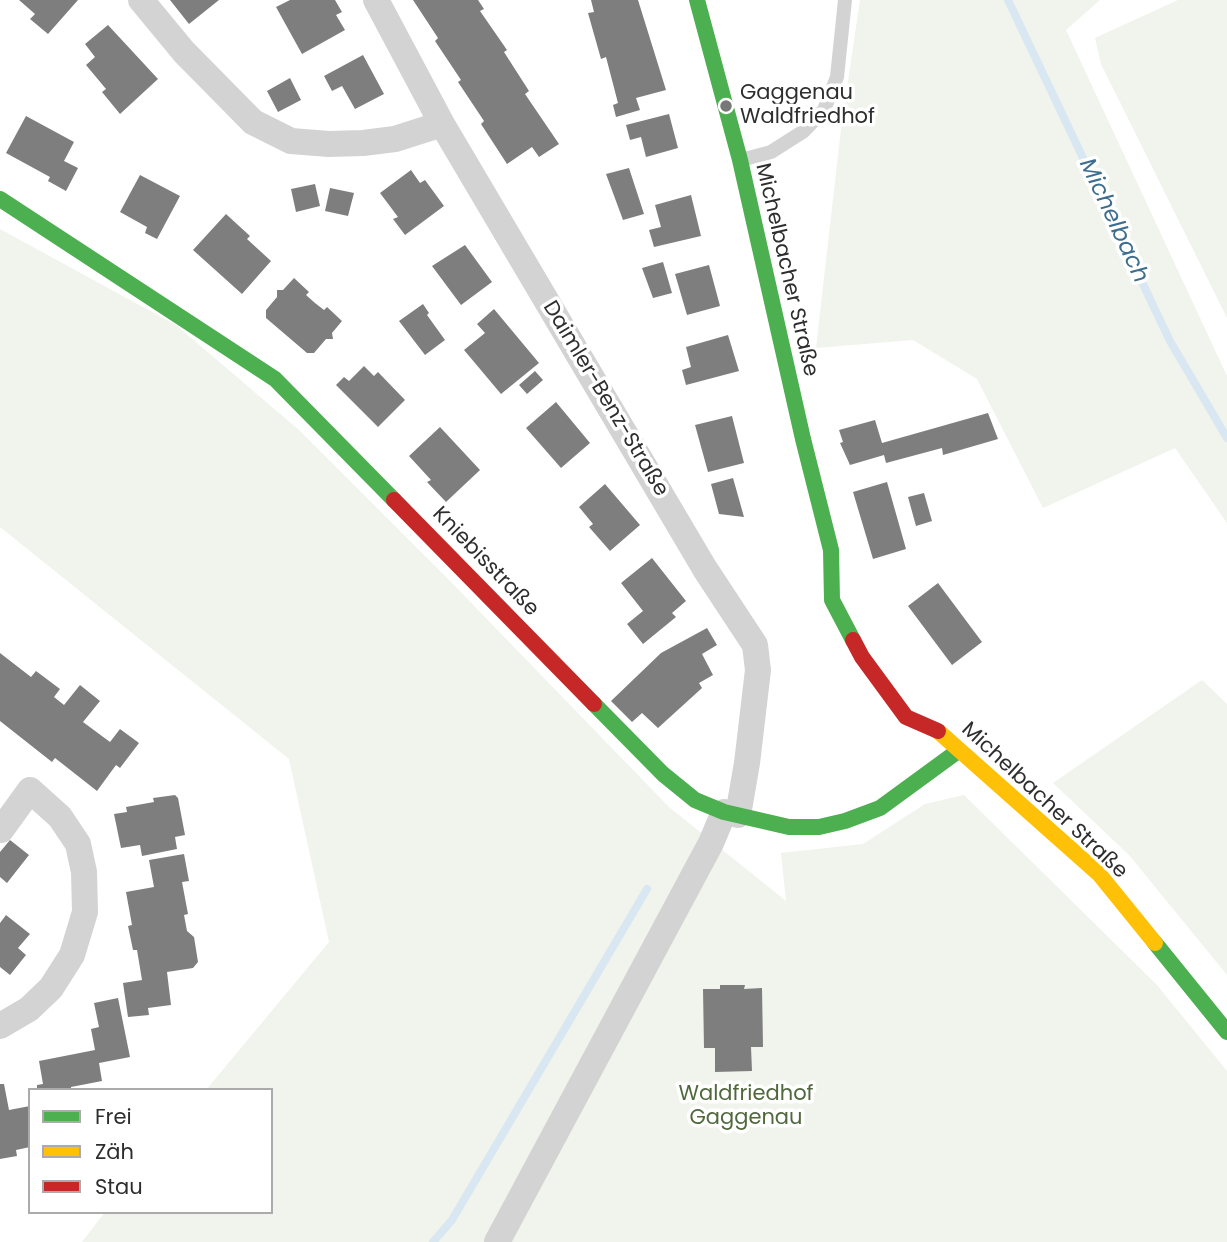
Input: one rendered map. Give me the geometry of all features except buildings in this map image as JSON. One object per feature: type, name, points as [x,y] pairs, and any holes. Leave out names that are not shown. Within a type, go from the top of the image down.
[{"type":"main road","name":"Michelbacher Straße","points":[[697,0],[740,160],[831,550],[832,600],[862,657],[906,717],[938,731]]},
{"type":"main road","name":"Kniebisstraße","points":[[0,199],[275,379],[663,774],[695,800],[731,813],[789,827],[819,827],[880,808],[958,751]]},
{"type":"main road","name":"Michelbacher Straße","points":[[831,550],[845,571]]},
{"type":"main road","name":"Michelbacher Straße","points":[[929,711],[938,731],[958,751],[1099,874],[1227,1032]]},
{"type":"street","points":[[141,0],[184,52],[253,122],[291,141],[329,145],[363,143],[395,139],[442,124]]},
{"type":"street","name":"Daimler-Benz-Straße","points":[[376,0],[442,124],[705,569],[755,645],[758,670],[747,763],[731,813],[711,843],[496,1242]]},
{"type":"street","points":[[0,1026],[29,1009],[51,988],[72,955],[85,912],[78,844],[60,817],[30,790],[1,830]]},
{"type":"lane","points":[[740,160],[771,152],[804,131],[824,110],[837,77],[845,0]]},
{"type":"green space","points":[[860,0],[1100,0],[1066,30],[1227,376],[1227,523],[1175,448],[1043,508],[977,379],[913,340],[816,348],[841,129]]},
{"type":"green space","points":[[1178,0],[1227,0],[1227,318],[1101,64],[1095,38]]},
{"type":"green space","name":"Waldfriedhof Gaggenau","points":[[0,229],[176,325],[299,430],[669,807],[786,901],[781,853],[863,844],[925,804],[964,795],[1157,985],[1227,1071],[1227,1242],[82,1242],[103,1214],[273,1214],[273,1088],[208,1088],[329,942],[289,759],[0,527]]},
{"type":"green space","points":[[1202,680],[1227,704],[1227,975],[1129,855],[1053,783]]},
{"type":"waterway","name":"Michelbach","points":[[1008,0],[1170,341],[1227,438]]},
{"type":"waterway","points":[[433,1242],[452,1220],[647,889]]},
{"type":"traffic: fast","points":[[697,0],[740,160],[831,550],[832,600],[853,640]]},
{"type":"traffic: fast","points":[[0,199],[275,379],[394,500]]},
{"type":"traffic: fast","points":[[594,704],[663,774],[695,800],[724,812],[789,827],[819,827],[880,808],[958,751]]},
{"type":"traffic: fast","points":[[1155,943],[1227,1032]]},
{"type":"traffic: slow","points":[[939,732],[1099,874],[1155,943]]},
{"type":"traffic: jam","points":[[394,500],[594,704]]},
{"type":"traffic: jam","points":[[853,640],[862,657],[906,717],[938,731]]},
{"type":"place","name":"Gaggenau Waldfriedhof","points":[[726,106]]}]
